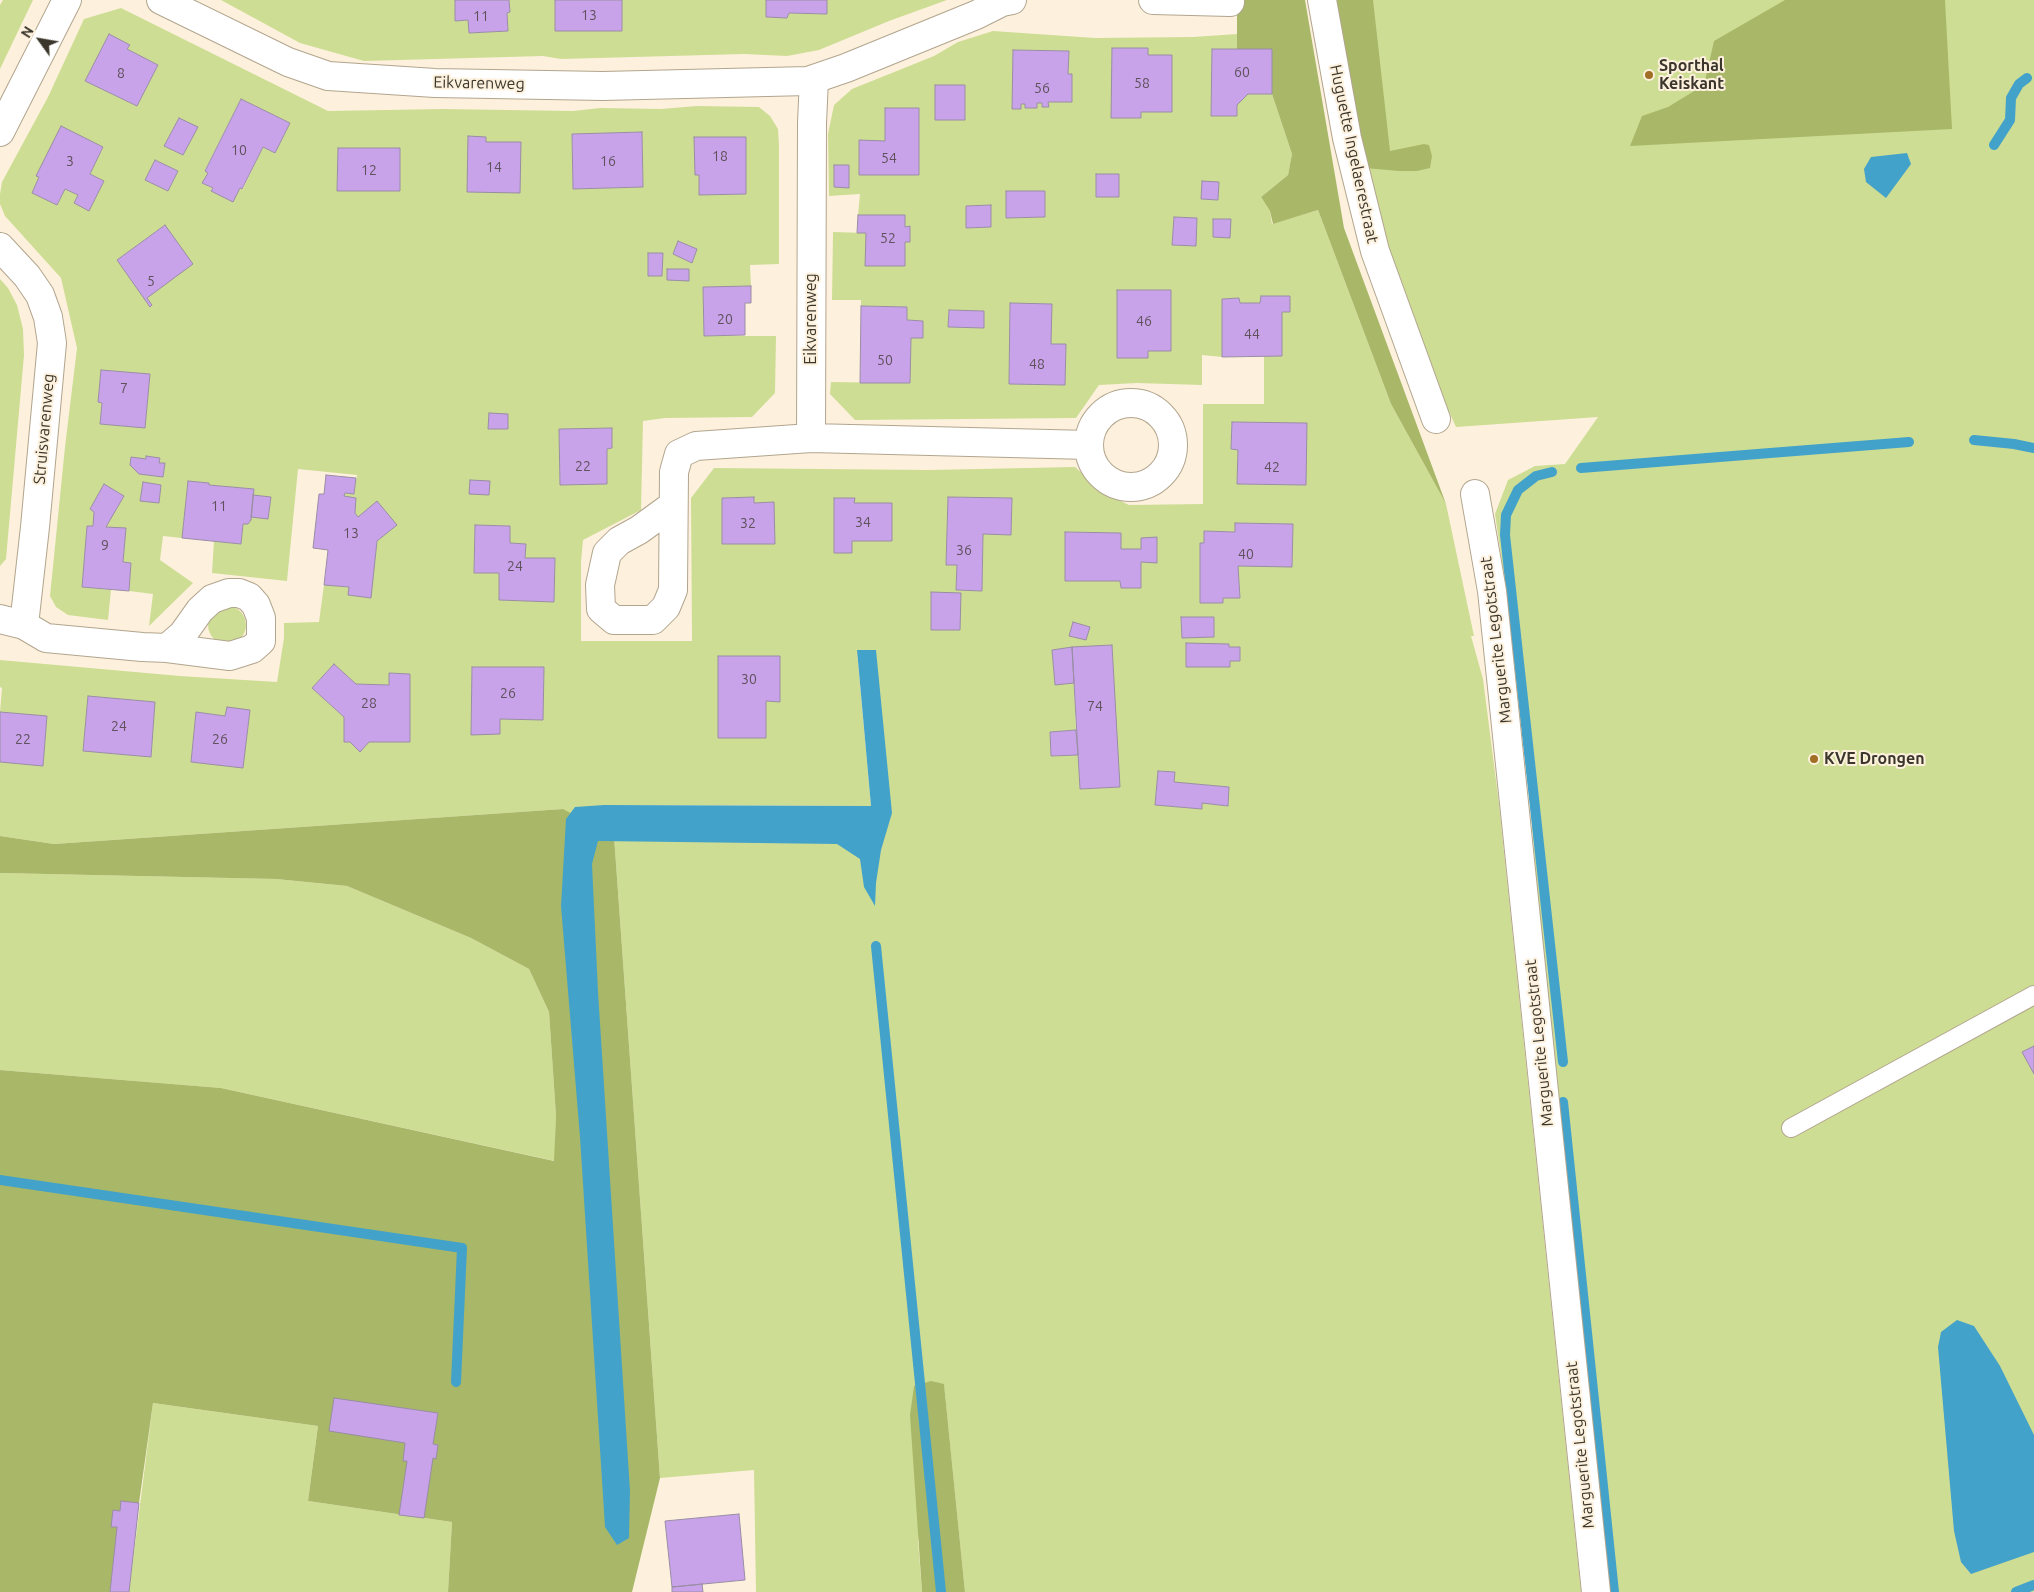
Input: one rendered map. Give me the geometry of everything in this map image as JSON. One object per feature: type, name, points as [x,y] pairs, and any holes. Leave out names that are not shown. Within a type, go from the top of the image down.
[{"type":"street","points":[[0,132],[67,0]]},
{"type":"street","name":"Eikvarenweg","points":[[161,0],[288,62],[328,76],[426,82],[603,86],[808,81],[846,68],[968,19],[1006,1]]},
{"type":"street","points":[[1153,0],[1230,2]]},
{"type":"street","name":"Huguette Ingelaerestraat","points":[[1322,0],[1347,138],[1375,251],[1436,419]]},
{"type":"street","name":"Eikvarenweg","points":[[811,438],[812,123],[814,79]]},
{"type":"street","name":"Struisvarenweg","points":[[0,247],[27,276],[40,295],[48,316],[52,343],[35,527],[12,622],[46,638],[167,648]]},
{"type":"street","points":[[672,506],[674,472],[679,454],[696,446],[811,438],[1090,445]]},
{"type":"street","name":"Marguerite Legotstraat","points":[[1475,494],[1492,591],[1596,1592]]},
{"type":"lane","points":[[1791,1128],[2034,995]]},
{"type":"green space","points":[[3,0],[33,0],[0,69],[0,5]]},
{"type":"green space","points":[[221,0],[455,0],[456,21],[468,20],[469,33],[508,31],[507,13],[510,12],[509,0],[555,0],[555,31],[622,31],[622,0],[766,0],[766,17],[787,18],[789,13],[827,14],[827,0],[947,0],[889,21],[819,50],[787,56],[744,54],[561,59],[543,56],[364,61],[300,43]]},
{"type":"green space","points":[[1237,0],[1305,0],[1344,228],[1446,504],[1391,404],[1318,210],[1273,224],[1270,211],[1261,197],[1288,175],[1292,154],[1272,94],[1272,50],[1237,49]]},
{"type":"green space","points":[[1332,0],[2034,0],[2034,1592],[1607,1592],[1591,1403],[1561,1150],[1540,927],[1522,699],[1495,514],[1508,480],[1535,466],[1565,464],[1598,417],[1456,427],[1407,318],[1365,168]]},
{"type":"green space","points":[[1332,0],[1373,0],[1390,151],[1424,144],[1429,145],[1432,156],[1430,168],[1417,171],[1399,171],[1365,168]]},
{"type":"green space","points":[[1785,0],[1945,0],[1952,129],[1630,146],[1642,116],[1668,107],[1704,85],[1714,41]]},
{"type":"green space","points":[[121,8],[328,111],[443,109],[573,111],[600,108],[661,109],[697,106],[759,107],[770,116],[778,129],[779,145],[779,264],[750,265],[751,286],[703,287],[704,336],[776,336],[775,393],[752,417],[665,418],[643,421],[641,510],[583,540],[581,562],[581,641],[692,641],[691,498],[714,468],[929,470],[1075,467],[1106,494],[1129,505],[1203,504],[1203,404],[1264,404],[1264,356],[1282,356],[1282,312],[1290,311],[1290,296],[1261,296],[1260,303],[1240,303],[1239,298],[1222,299],[1222,357],[1202,355],[1202,385],[1137,383],[1099,385],[1076,418],[855,420],[830,394],[831,382],[909,383],[911,338],[923,337],[923,321],[907,320],[907,307],[861,306],[861,300],[832,300],[833,232],[866,233],[866,266],[905,265],[905,242],[910,242],[909,226],[905,227],[905,215],[858,215],[860,194],[829,196],[828,134],[834,105],[852,89],[934,56],[958,42],[993,31],[1095,38],[1193,37],[1237,34],[1237,49],[1212,49],[1211,116],[1237,116],[1237,105],[1248,94],[1272,94],[1292,154],[1288,175],[1261,197],[1270,211],[1272,224],[1318,210],[1391,404],[1446,504],[1474,636],[1471,636],[1483,679],[1499,804],[1581,1592],[965,1592],[944,1385],[918,1541],[922,1592],[756,1592],[754,1470],[660,1478],[614,836],[887,826],[857,651],[871,806],[604,805],[566,819],[563,809],[54,844],[0,836],[0,762],[43,766],[47,716],[0,712],[2,688],[0,687],[0,660],[180,676],[277,682],[284,638],[284,623],[319,622],[324,585],[349,587],[349,595],[370,598],[377,541],[396,525],[358,517],[355,513],[356,498],[344,496],[345,493],[354,494],[357,475],[298,469],[287,581],[212,573],[214,541],[241,544],[243,524],[248,524],[251,517],[268,518],[271,497],[253,495],[254,489],[188,481],[182,538],[163,536],[160,560],[193,583],[149,626],[153,594],[129,591],[131,563],[123,562],[126,529],[106,527],[124,496],[104,484],[90,509],[94,512],[93,526],[87,526],[82,587],[111,590],[108,620],[68,615],[56,607],[50,596],[77,348],[61,278],[5,216],[0,204],[0,194],[2,182],[48,97],[84,19]],"holes":[[[109,34],[130,45],[127,49],[158,65],[137,106],[85,81]],[[1112,48],[1148,48],[1148,55],[1172,55],[1172,112],[1141,112],[1141,118]],[[1013,50],[1069,51],[1068,74],[1072,75],[1072,102],[1048,102],[1049,107],[1042,107],[1042,103],[1037,103],[1037,108],[1025,108],[1025,104],[1021,104]],[[935,85],[965,86],[965,120],[935,120]],[[241,99],[290,123],[275,153],[263,147],[243,189],[211,191],[212,188],[202,183],[208,173],[205,170]],[[885,108],[919,108],[919,175],[859,175],[859,141],[885,141]],[[179,118],[197,128],[183,155],[164,146]],[[61,127],[103,148],[90,174],[104,181],[89,210],[74,203],[78,195],[65,189],[57,205],[32,193]],[[642,132],[643,187],[573,189],[572,134]],[[468,137],[486,137],[486,142],[520,142],[468,192]],[[695,137],[746,137],[746,194],[699,195],[699,175],[695,175]],[[338,148],[400,148],[400,191],[337,191]],[[155,160],[178,171],[168,191],[146,180]],[[1202,182],[1219,182],[1218,200],[1201,199]],[[1006,191],[1045,191],[1045,217],[1006,218]],[[990,205],[991,227],[966,228],[966,206]],[[1174,217],[1197,218],[1195,246],[1172,245]],[[165,225],[147,298],[152,305],[151,307],[117,260]],[[678,241],[697,249],[692,263],[673,254]],[[648,253],[663,253],[662,276],[648,275]],[[1117,291],[1170,351],[1148,351],[1148,358],[1117,357]],[[1010,303],[1051,304],[1051,344],[1066,344],[1065,385],[1009,384]],[[949,310],[984,311],[983,328],[948,327]],[[101,370],[150,374],[145,428],[100,424],[102,403],[98,402]],[[1232,422],[1306,423],[1306,485],[1237,484],[1238,450],[1231,449]],[[611,428],[612,448],[607,449],[607,484],[560,485],[559,429]],[[146,456],[160,458],[159,463],[165,463],[163,477],[139,474],[130,465],[131,457],[146,459]],[[143,482],[161,485],[159,503],[140,500]],[[753,497],[754,503],[774,502],[774,544],[722,544],[722,498]],[[948,497],[1012,498],[1011,535],[983,534],[982,591],[956,590],[957,565],[946,564]],[[834,498],[854,498],[854,503],[892,503],[892,541],[852,541],[852,553],[834,553]],[[1235,523],[1293,524],[1292,566],[1238,566],[1240,598],[1223,598],[1222,603],[1200,603],[1200,544],[1204,543],[1204,531],[1235,532]],[[475,525],[510,526],[510,543],[526,544],[525,558],[555,558],[554,602],[499,600],[499,573],[474,573]],[[1065,532],[1121,533],[1121,549],[1141,549],[1141,538],[1157,538],[1157,562],[1141,562],[1141,588],[1121,588],[1120,581],[1065,580]],[[931,592],[959,630],[931,630]],[[1181,617],[1213,617],[1214,637],[1182,637]],[[1112,645],[1119,787],[1080,789],[1078,755],[1051,756],[1050,732],[1076,730],[1074,683],[1055,684],[1052,650]],[[334,664],[356,684],[389,685],[389,673],[410,674],[409,742],[369,742],[360,751],[350,742],[344,742],[344,717],[312,688]],[[472,667],[544,668],[543,719],[500,719],[500,734],[471,734]],[[88,696],[155,702],[151,757],[83,751]],[[250,710],[243,767],[191,762],[196,712],[225,716]],[[1158,771],[1175,772],[1174,782],[1229,787],[1228,806],[1202,803],[1201,809],[1155,805]]]},
{"type":"green space","points":[[0,279],[8,288],[17,305],[23,329],[24,355],[6,559],[0,566]]},
{"type":"green space","points":[[227,606],[234,607],[240,612],[245,618],[245,632],[240,638],[234,643],[227,644],[220,643],[214,638],[209,632],[208,625],[209,618],[214,612],[220,607]]},
{"type":"green space","points":[[563,809],[614,836],[660,1478],[632,1592],[448,1592],[452,1522],[308,1501],[318,1426],[153,1403],[129,1592],[0,1592],[0,1070],[221,1088],[554,1161],[556,1116],[549,1012],[529,969],[471,938],[347,886],[276,879],[0,873],[0,836],[54,844]]},
{"type":"green space","points":[[0,873],[276,879],[347,886],[471,938],[529,969],[549,1012],[556,1116],[555,1161],[221,1088],[0,1070]]},
{"type":"green space","points":[[931,1381],[944,1384],[965,1592],[922,1592],[910,1415],[914,1386]]},
{"type":"green space","points":[[153,1403],[318,1426],[308,1501],[452,1522],[448,1592],[129,1592]]},
{"type":"water","points":[[1907,153],[1911,164],[1886,198],[1866,182],[1864,169],[1871,157]]},
{"type":"water","points":[[857,650],[876,650],[892,813],[881,850],[875,906],[864,887],[860,859],[837,844],[598,841],[592,864],[598,992],[630,1491],[629,1538],[617,1545],[605,1527],[580,1137],[561,906],[566,819],[575,807],[604,805],[871,806]]},
{"type":"water","points":[[1957,1320],[1974,1326],[2000,1366],[2034,1435],[2034,1552],[1971,1574],[1961,1562],[1954,1531],[1938,1347],[1941,1332]]},
{"type":"building","points":[[455,0],[509,0],[510,12],[507,13],[508,31],[469,33],[468,20],[455,21]]},
{"type":"building","points":[[555,0],[622,0],[622,31],[555,31]]},
{"type":"building","points":[[766,0],[827,0],[827,14],[789,13],[787,18],[766,17]]},
{"type":"building","points":[[109,34],[130,45],[127,49],[158,65],[137,106],[85,81]]},
{"type":"building","points":[[1112,48],[1148,48],[1148,55],[1172,55],[1172,112],[1141,112],[1141,118],[1111,118]]},
{"type":"building","points":[[1212,49],[1272,49],[1272,94],[1248,94],[1237,105],[1237,116],[1211,116]]},
{"type":"building","points":[[1013,50],[1069,51],[1068,74],[1072,74],[1072,102],[1048,102],[1049,107],[1042,107],[1042,103],[1037,103],[1037,108],[1025,108],[1025,104],[1021,104],[1021,109],[1012,109]]},
{"type":"building","points":[[935,85],[965,85],[965,120],[935,120]]},
{"type":"building","points":[[241,99],[290,123],[275,153],[263,147],[242,189],[240,188],[233,202],[211,191],[213,188],[202,183],[208,173],[205,171]]},
{"type":"building","points":[[885,108],[919,108],[919,175],[859,175],[859,140],[885,141]]},
{"type":"building","points":[[179,118],[198,127],[183,155],[164,146]]},
{"type":"building","points":[[61,126],[103,147],[90,174],[104,181],[89,211],[74,203],[78,195],[65,189],[57,205],[32,193],[39,177],[36,176]]},
{"type":"building","points":[[642,132],[643,187],[573,189],[572,134]]},
{"type":"building","points":[[468,136],[486,137],[486,142],[521,142],[520,193],[467,192]]},
{"type":"building","points":[[694,137],[746,137],[746,194],[699,195],[699,175],[695,175]]},
{"type":"building","points":[[338,148],[400,148],[400,191],[337,191]]},
{"type":"building","points":[[155,160],[178,171],[168,191],[145,180]]},
{"type":"building","points":[[834,165],[849,165],[849,188],[834,187]]},
{"type":"building","points":[[1096,174],[1119,174],[1119,197],[1096,197]]},
{"type":"building","points":[[1202,181],[1219,182],[1218,200],[1201,199]]},
{"type":"building","points":[[1006,191],[1045,191],[1045,217],[1006,218]]},
{"type":"building","points":[[991,205],[991,227],[966,228],[966,206]]},
{"type":"building","points":[[858,215],[905,215],[905,227],[910,226],[910,242],[905,242],[905,266],[865,266],[866,233],[857,233]]},
{"type":"building","points":[[1174,217],[1197,218],[1196,246],[1172,245]]},
{"type":"building","points":[[1213,219],[1231,219],[1230,238],[1213,237]]},
{"type":"building","points":[[165,225],[193,264],[147,298],[152,305],[150,307],[117,260]]},
{"type":"building","points":[[678,241],[697,249],[692,263],[673,254]]},
{"type":"building","points":[[648,253],[663,253],[662,276],[648,276]]},
{"type":"building","points":[[667,269],[689,269],[689,281],[667,280]]},
{"type":"building","points":[[751,286],[751,303],[745,303],[745,335],[704,336],[703,287]]},
{"type":"building","points":[[1117,290],[1171,290],[1171,351],[1148,351],[1148,358],[1117,358]]},
{"type":"building","points":[[1261,296],[1290,296],[1290,312],[1282,312],[1282,356],[1222,357],[1222,299],[1239,298],[1240,303],[1260,303]]},
{"type":"building","points":[[1010,303],[1052,304],[1051,344],[1066,344],[1065,385],[1009,384]]},
{"type":"building","points":[[861,306],[907,307],[907,320],[923,321],[923,338],[911,338],[910,383],[860,383]]},
{"type":"building","points":[[949,310],[984,311],[984,328],[948,327]]},
{"type":"building","points":[[101,370],[150,374],[145,428],[100,424],[102,403],[98,402]]},
{"type":"building","points":[[489,413],[508,414],[508,429],[488,429]]},
{"type":"building","points":[[1232,422],[1307,423],[1306,485],[1237,484],[1238,450],[1231,449]]},
{"type":"building","points":[[612,428],[612,448],[607,449],[607,484],[560,485],[559,429]]},
{"type":"building","points":[[146,456],[160,458],[159,463],[165,463],[163,477],[139,474],[130,465],[131,457],[146,459]]},
{"type":"building","points":[[326,475],[356,478],[354,494],[345,493],[344,496],[356,498],[355,513],[358,517],[377,501],[397,525],[377,541],[371,598],[348,595],[349,587],[324,585],[328,550],[313,548],[319,494],[324,494]]},
{"type":"building","points":[[470,480],[490,481],[489,495],[469,494]]},
{"type":"building","points":[[188,481],[254,489],[251,520],[248,524],[243,524],[241,544],[182,538]]},
{"type":"building","points":[[143,482],[161,485],[159,503],[140,501]]},
{"type":"building","points":[[104,484],[124,496],[106,527],[126,528],[123,562],[131,563],[129,591],[82,587],[87,526],[93,526],[94,512],[90,509]]},
{"type":"building","points":[[253,495],[271,497],[268,519],[251,517]]},
{"type":"building","points":[[754,497],[754,503],[774,502],[775,544],[722,544],[722,498]]},
{"type":"building","points":[[948,497],[1012,498],[1011,535],[983,534],[982,591],[956,590],[957,565],[946,565]]},
{"type":"building","points":[[834,498],[855,498],[854,503],[892,503],[892,541],[852,541],[852,553],[834,553]]},
{"type":"building","points":[[1235,523],[1293,524],[1292,567],[1238,566],[1240,598],[1223,598],[1223,603],[1200,603],[1200,543],[1204,543],[1204,531],[1235,532]]},
{"type":"building","points":[[475,525],[510,526],[510,543],[526,544],[525,558],[555,558],[554,602],[499,600],[499,573],[474,573]]},
{"type":"building","points":[[1065,532],[1121,533],[1121,549],[1141,549],[1141,538],[1157,537],[1157,563],[1141,562],[1141,588],[1121,588],[1120,581],[1065,581]]},
{"type":"building","points":[[931,592],[961,593],[960,630],[931,630]]},
{"type":"building","points":[[1181,617],[1214,617],[1214,637],[1182,638]]},
{"type":"building","points":[[1073,622],[1090,627],[1086,640],[1069,636]]},
{"type":"building","points":[[1186,643],[1229,644],[1229,647],[1240,647],[1240,661],[1230,661],[1230,667],[1186,667]]},
{"type":"building","points":[[1112,645],[1120,787],[1080,789],[1072,647]]},
{"type":"building","points":[[1072,647],[1074,683],[1055,685],[1052,650]]},
{"type":"building","points":[[718,656],[780,656],[780,702],[766,701],[766,738],[718,738]]},
{"type":"building","points":[[334,664],[356,684],[389,685],[389,673],[410,674],[410,742],[369,742],[360,752],[350,742],[344,742],[344,717],[312,688]]},
{"type":"building","points":[[472,667],[544,667],[543,720],[500,719],[500,734],[471,735]]},
{"type":"building","points":[[88,696],[155,702],[151,757],[83,751]]},
{"type":"building","points":[[227,707],[250,710],[243,768],[191,762],[196,712],[225,716]]},
{"type":"building","points":[[0,712],[47,716],[43,766],[0,762]]},
{"type":"building","points":[[1076,730],[1078,755],[1051,756],[1050,732]]},
{"type":"building","points":[[1158,771],[1175,772],[1174,782],[1229,787],[1228,806],[1202,803],[1202,809],[1155,805]]},
{"type":"building","points":[[2034,1046],[2034,1074],[2022,1052]]},
{"type":"building","points":[[334,1398],[438,1413],[433,1444],[438,1445],[436,1459],[433,1458],[424,1518],[399,1515],[407,1461],[403,1461],[405,1443],[329,1431]]},
{"type":"building","points":[[121,1501],[139,1503],[129,1592],[110,1592],[117,1527],[111,1527],[113,1510],[120,1511]]},
{"type":"building","points":[[739,1514],[745,1580],[672,1587],[665,1521]]},
{"type":"building","points":[[702,1584],[703,1592],[672,1592],[672,1587]]},
{"type":"waterway","points":[[1994,145],[2010,120],[2011,98],[2019,84],[2027,78]]},
{"type":"waterway","points":[[1974,440],[2034,448]]},
{"type":"waterway","points":[[1581,468],[1909,442]]},
{"type":"waterway","points":[[1552,472],[1536,476],[1518,490],[1506,515],[1505,535],[1563,1062]]},
{"type":"waterway","points":[[876,946],[941,1592]]},
{"type":"waterway","points":[[1563,1102],[1614,1592]]},
{"type":"waterway","points":[[0,1180],[462,1248],[456,1382]]},
{"type":"waterway","points":[[2016,1592],[2034,1585]]},
{"type":"place","name":"Sporthal Keiskant","points":[[1649,75]]},
{"type":"place","name":"KVE Drongen","points":[[1814,759]]}]
